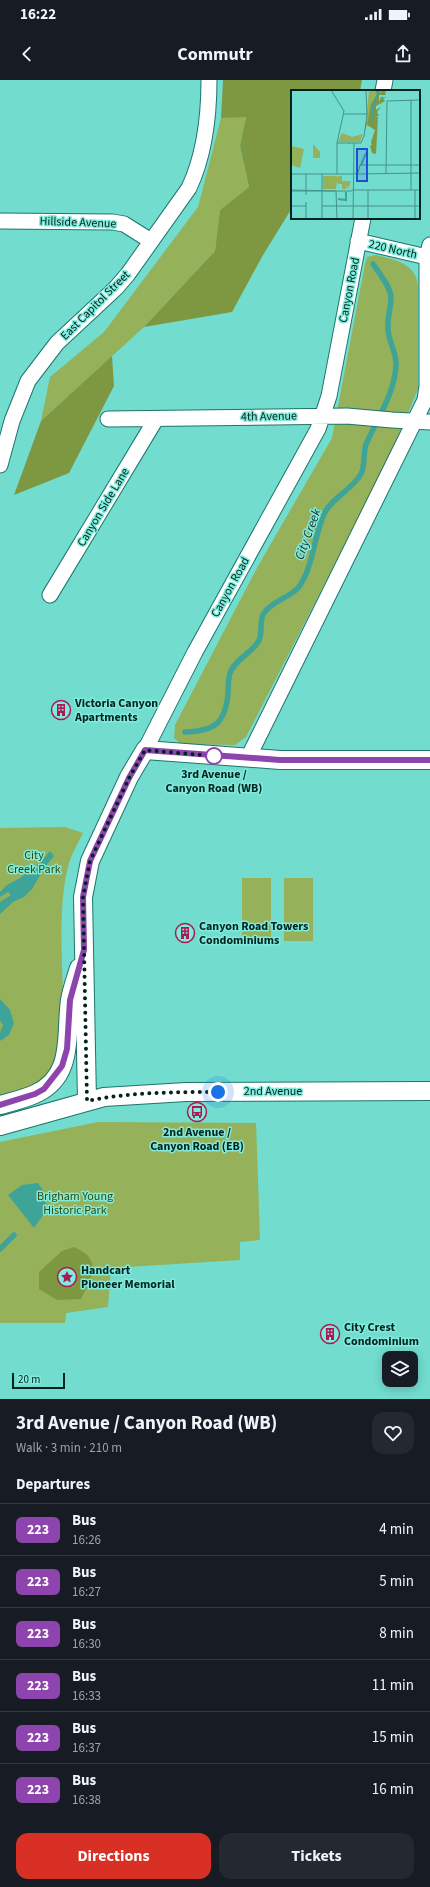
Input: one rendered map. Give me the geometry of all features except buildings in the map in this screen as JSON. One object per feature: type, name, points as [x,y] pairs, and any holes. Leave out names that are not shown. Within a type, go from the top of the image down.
[{"type":"street","name":"East Capitol Street","points":[[0,465],[12,421],[22,392],[28,381],[58,343],[116,288],[182,199],[194,176],[206,131],[208,80]]},
{"type":"street","points":[[383,90],[385,80]]},
{"type":"street","name":"Canyon Road","points":[[87,1101],[83,897],[90,861],[129,778],[195,652],[316,433],[329,396],[363,219]]},
{"type":"street","name":"Hillside Avenue","points":[[0,221],[113,222],[124,224],[151,241]]},
{"type":"street","name":"220 North","points":[[358,241],[429,251]]},
{"type":"street","points":[[248,758],[423,422],[426,393],[429,251]]},
{"type":"street","name":"4th Avenue","points":[[108,419],[364,416],[385,420],[423,422]]},
{"type":"street","name":"Canyon Side Lane","points":[[50,595],[156,418]]},
{"type":"street","points":[[145,750],[280,760],[430,760]]},
{"type":"street","name":"Canyon Road","points":[[0,1105],[35,1094],[44,1089],[53,1080],[62,1066],[66,1056],[70,1000],[84,950]]},
{"type":"street","name":"2nd Avenue","points":[[0,1126],[104,1097],[186,1092],[430,1092]]},
{"type":"green space","points":[[223,80],[362,80],[360,90],[291,90],[291,210],[263,255],[232,312],[144,327],[215,251],[220,210],[249,187],[240,146],[246,117],[221,118]]},
{"type":"green space","points":[[246,116],[240,146],[249,187],[220,210],[215,251],[144,327],[41,421],[50,377],[104,332],[198,207],[221,118]]},
{"type":"green space","points":[[376,255],[397,261],[409,267],[416,278],[418,286],[418,389],[388,460],[246,737],[235,745],[181,744],[174,738],[175,725],[258,566],[332,438],[365,264],[367,257]]},
{"type":"green space","points":[[112,356],[114,386],[69,473],[14,495],[41,421]]},
{"type":"green space","name":"City Creek Park","points":[[65,827],[83,833],[69,863],[63,895],[63,1020],[62,1038],[58,1055],[51,1071],[39,1082],[16,1092],[0,1096],[0,828]]},
{"type":"green space","points":[[242,878],[271,878],[271,941],[242,941]]},
{"type":"green space","points":[[284,878],[313,878],[313,941],[284,941]]},
{"type":"green space","name":"Brigham Young Historic Park","points":[[98,1122],[256,1123],[260,1240],[240,1242],[240,1260],[111,1268],[108,1307],[66,1313],[65,1323],[0,1323],[0,1142]]},
{"type":"green space","points":[[74,1247],[86,1254],[91,1260],[91,1277],[81,1299],[57,1300],[39,1289],[39,1272],[62,1251]]},
{"type":"water","points":[[50,851],[54,856],[45,867],[32,889],[24,897],[13,902],[0,914],[0,902],[11,895],[8,892],[0,897],[0,892],[7,885],[20,878],[31,868],[41,862]]},
{"type":"water","points":[[0,999],[10,1010],[14,1023],[9,1035],[0,1041],[0,1033],[3,1025],[0,1021]]},
{"type":"water","points":[[38,1183],[47,1196],[44,1214],[34,1228],[8,1195],[22,1185]]},
{"type":"waterway","name":"City Creek","points":[[185,732],[204,730],[216,724],[221,719],[226,704],[229,678],[232,668],[255,646],[260,639],[261,620],[267,609],[298,588],[307,572],[324,514],[332,503],[353,485],[361,474],[367,442],[390,394],[396,363],[395,354],[388,333],[391,302],[389,289],[373,264]]},
{"type":"waterway","points":[[0,1249],[14,1235]]},
{"type":"bus line","name":"223","points":[[0,1105],[35,1094],[44,1089],[53,1080],[64,1062],[69,1034],[70,1000],[84,950],[83,897],[90,861],[129,778],[145,750],[280,760],[430,760]]},
{"type":"place","name":"Victoria Canyon Apartments","points":[[61,710]]},
{"type":"place","name":"3rd Avenue / Canyon Road (WB)","points":[[214,756]]},
{"type":"place","name":"Canyon Road Towers Condominiums","points":[[185,933]]},
{"type":"place","name":"2nd Avenue / Canyon Road (EB)","points":[[197,1112]]},
{"type":"place","name":"Handcart Pioneer Memorial","points":[[67,1277]]},
{"type":"place","name":"City Crest Condominium","points":[[330,1334]]},
{"type":"route","points":[[214,756],[145,750],[129,778],[90,861],[83,897],[87,1101],[104,1097],[186,1092],[218,1092]]}]
